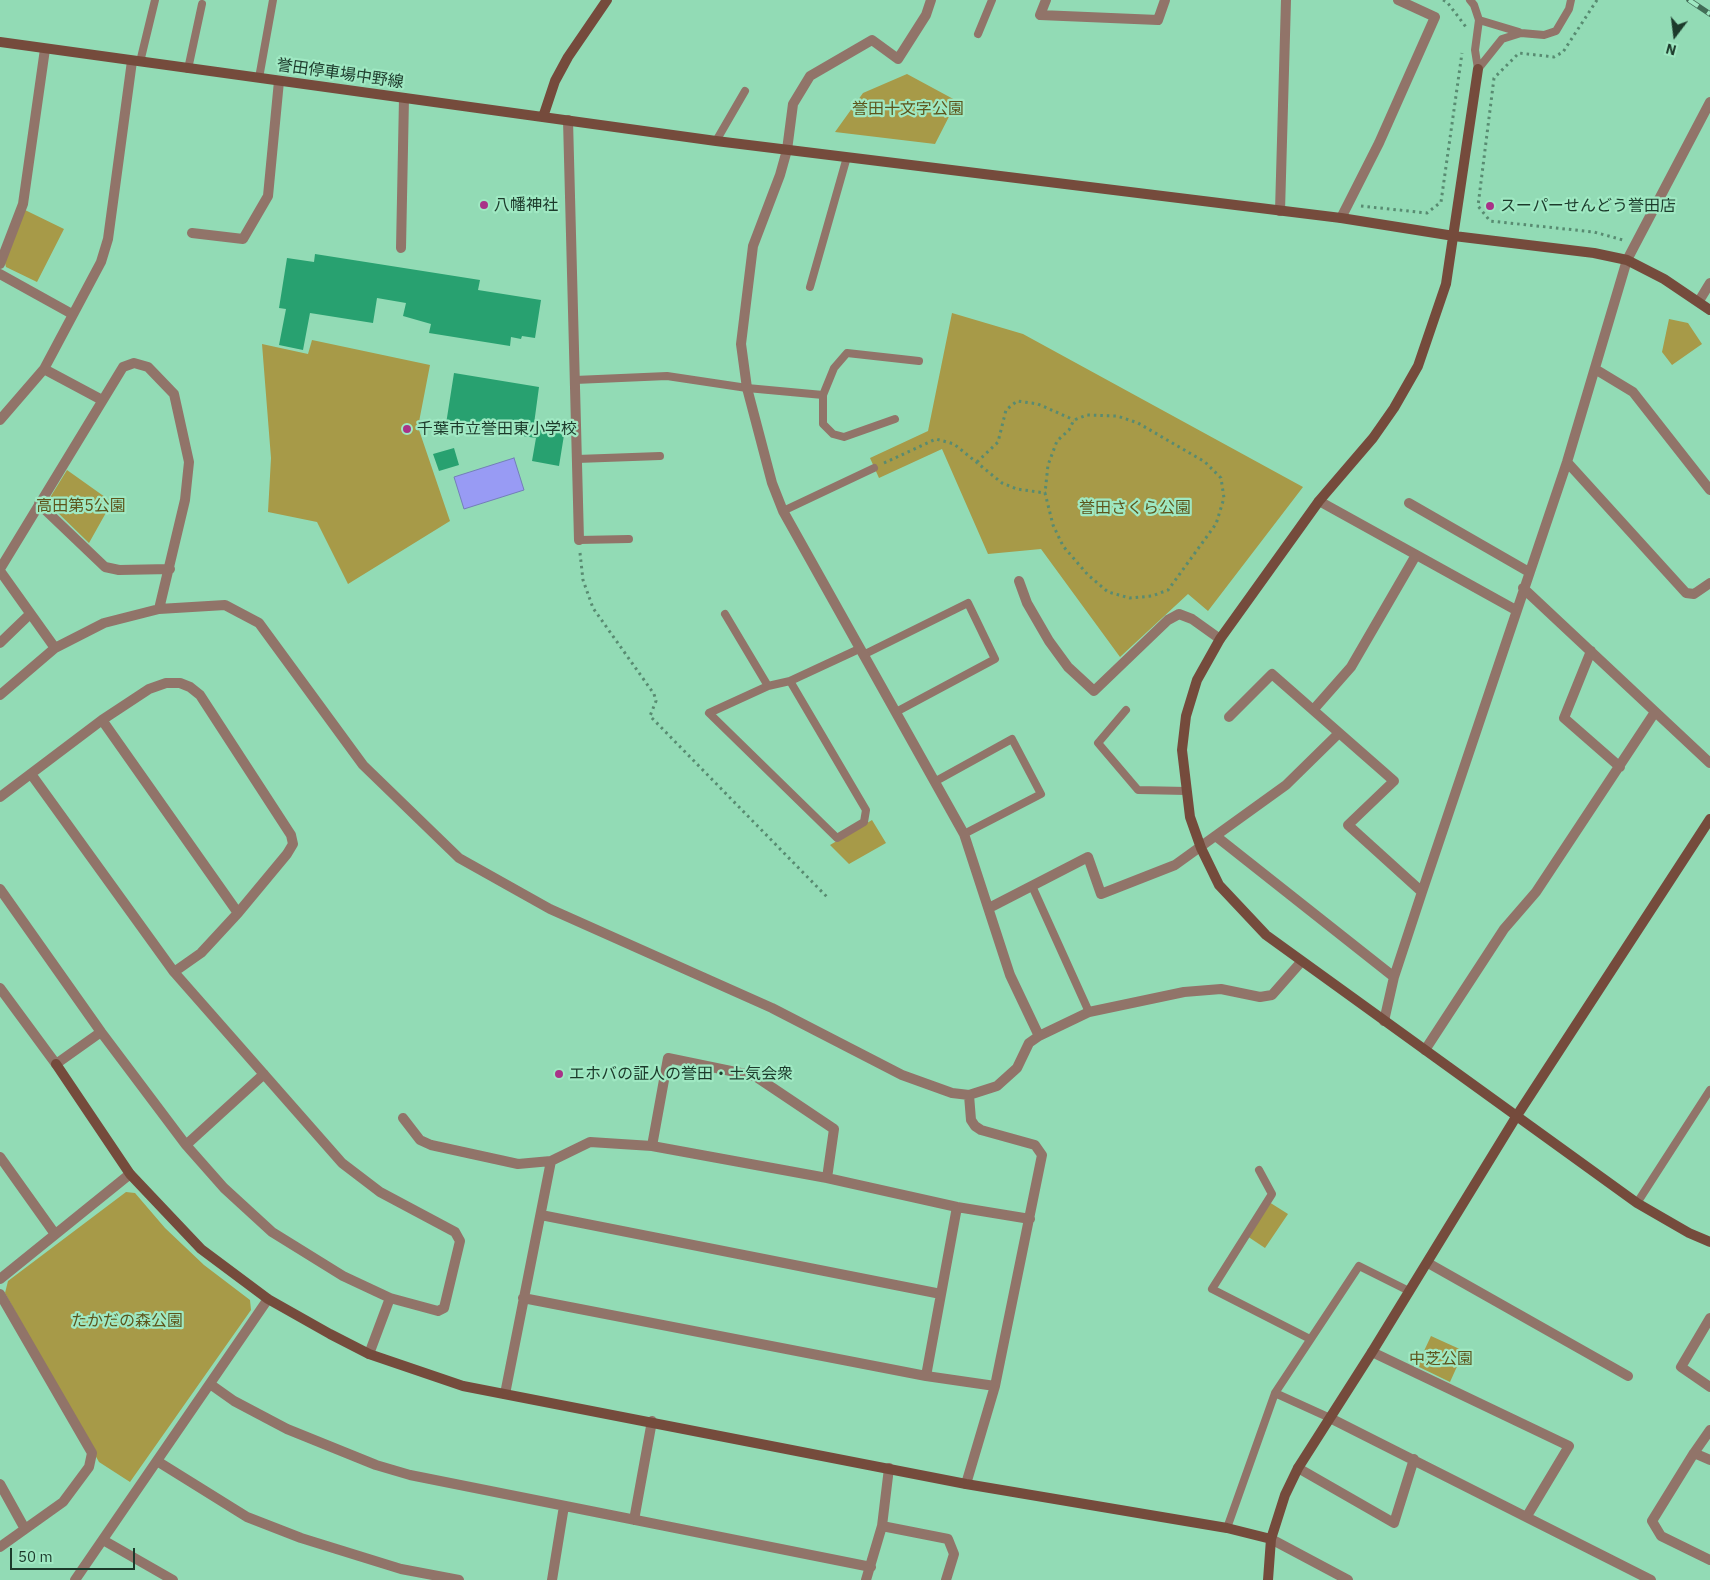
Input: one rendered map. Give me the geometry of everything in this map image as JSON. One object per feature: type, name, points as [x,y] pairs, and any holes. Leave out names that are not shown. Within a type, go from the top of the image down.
[{"type":"street","points":[[543,117],[555,81],[568,57],[607,0]]},
{"type":"street","points":[[931,0],[926,15],[898,59],[872,40],[810,76],[793,104],[787,150],[780,176],[753,246],[741,344],[747,388],[772,483],[783,511],[964,834],[1010,975],[1039,1036]]},
{"type":"street","points":[[1046,0],[1040,15],[1158,20],[1165,0]]},
{"type":"street","points":[[1280,211],[1286,0]]},
{"type":"street","points":[[1341,218],[1379,144],[1435,17],[1398,0]]},
{"type":"street","name":"誉田停車場中野線","points":[[0,42],[716,142],[1341,218],[1454,236],[1594,253],[1627,260],[1699,301],[1710,310]]},
{"type":"street","points":[[0,264],[23,204],[45,49]]},
{"type":"street","points":[[0,420],[44,369],[101,262],[108,239],[136,61]]},
{"type":"street","points":[[1478,69],[1446,284],[1418,366],[1394,408],[1373,438],[1319,501],[1220,638],[1197,680],[1186,716],[1182,750],[1190,817],[1201,848],[1219,885],[1240,910],[1266,935],[1516,1117],[1638,1203],[1689,1233],[1710,1242]]},
{"type":"street","points":[[192,233],[243,240],[268,196],[279,81]]},
{"type":"street","points":[[401,248],[404,98]]},
{"type":"street","points":[[1384,1021],[1394,977],[1523,588],[1567,462],[1627,260],[1710,102]]},
{"type":"street","points":[[568,120],[579,540]]},
{"type":"street","points":[[0,274],[72,314]]},
{"type":"street","points":[[1699,301],[1710,283]]},
{"type":"street","points":[[55,648],[0,570],[123,367],[134,363],[148,367],[174,394],[189,462],[185,500],[159,609]]},
{"type":"street","points":[[44,369],[102,400]]},
{"type":"street","points":[[1596,369],[1633,392],[1710,490]]},
{"type":"street","points":[[1567,462],[1686,593],[1694,594],[1710,583]]},
{"type":"street","points":[[1319,501],[1516,610]]},
{"type":"street","points":[[1409,503],[1529,572]]},
{"type":"street","points":[[39,504],[105,567],[118,570],[170,569]]},
{"type":"street","points":[[1314,709],[1351,667],[1416,555]]},
{"type":"street","points":[[1019,581],[1027,603],[1049,641],[1068,667],[1094,692],[1168,620],[1179,614],[1192,619],[1220,638]]},
{"type":"street","points":[[1523,588],[1710,763]]},
{"type":"street","points":[[0,695],[55,648],[104,623],[159,609],[225,605],[259,623],[363,765],[459,858],[550,909],[772,1008],[902,1075],[932,1087],[969,1095],[997,1086],[1017,1068],[1029,1043],[1039,1036],[1089,1012],[1184,992],[1221,989],[1260,997],[1272,995],[1301,962]]},
{"type":"street","points":[[0,643],[30,614]]},
{"type":"street","points":[[1591,651],[1564,718],[1620,767]]},
{"type":"street","points":[[1229,716],[1272,674],[1314,709],[1338,734],[1394,781],[1348,825],[1422,892]]},
{"type":"street","points":[[0,797],[102,720],[149,689],[166,684],[180,683],[190,686],[200,694],[290,834],[293,844],[288,854],[201,953],[174,972]]},
{"type":"street","points":[[1426,1050],[1504,928],[1536,892],[1655,712]]},
{"type":"street","points":[[102,720],[238,913]]},
{"type":"street","points":[[989,908],[1088,857],[1101,894],[1175,865],[1217,837],[1286,785],[1338,734]]},
{"type":"street","points":[[0,889],[101,1032],[186,1146],[224,1188],[272,1232],[343,1276],[390,1298],[438,1311],[444,1308],[460,1241],[455,1232],[380,1192],[342,1163],[174,972],[31,774]]},
{"type":"street","points":[[1268,1580],[1271,1539],[1285,1495],[1298,1468],[1428,1262],[1516,1117],[1710,819]]},
{"type":"street","points":[[1217,837],[1394,977]]},
{"type":"street","points":[[0,988],[56,1064],[130,1174],[201,1249],[268,1299],[369,1354],[463,1386],[652,1421],[966,1484],[1227,1528],[1271,1539],[1348,1580]]},
{"type":"street","points":[[56,1064],[101,1032]]},
{"type":"street","points":[[652,1146],[668,1058],[755,1076],[834,1129],[827,1178]]},
{"type":"street","points":[[186,1146],[264,1074]]},
{"type":"street","points":[[966,1484],[996,1386],[1042,1155],[1035,1145],[981,1130],[975,1126],[971,1120],[969,1095]]},
{"type":"street","points":[[403,1118],[420,1140],[431,1145],[518,1164],[551,1161],[590,1142],[652,1146],[827,1178],[957,1207],[1030,1219]]},
{"type":"street","points":[[0,1157],[55,1234]]},
{"type":"street","points":[[505,1394],[551,1161]]},
{"type":"street","points":[[0,1278],[130,1174]]},
{"type":"street","points":[[926,1376],[957,1207]]},
{"type":"street","points":[[541,1215],[941,1294]]},
{"type":"street","points":[[1428,1262],[1628,1376]]},
{"type":"street","points":[[0,1294],[92,1453],[89,1467],[63,1502],[0,1546]]},
{"type":"street","points":[[369,1354],[390,1298]]},
{"type":"street","points":[[523,1298],[926,1376],[996,1386]]},
{"type":"street","points":[[75,1580],[268,1299]]},
{"type":"street","points":[[1710,1318],[1680,1367],[1710,1387]]},
{"type":"street","points":[[1372,1352],[1569,1446],[1527,1516]]},
{"type":"street","points":[[210,1384],[234,1401],[287,1429],[376,1465],[449,1484],[871,1567]]},
{"type":"street","points":[[1330,1418],[1651,1580]]},
{"type":"street","points":[[634,1520],[652,1421]]},
{"type":"street","points":[[1710,1430],[1652,1521],[1662,1536],[1710,1560]]},
{"type":"street","points":[[1694,1453],[1710,1460]]},
{"type":"street","points":[[1298,1468],[1394,1523],[1414,1459]]},
{"type":"street","points":[[157,1461],[247,1516],[292,1535],[401,1569],[459,1580]]},
{"type":"street","points":[[866,1580],[882,1526],[889,1468]]},
{"type":"street","points":[[0,1484],[25,1529]]},
{"type":"street","points":[[552,1580],[564,1506]]},
{"type":"street","points":[[882,1526],[948,1539],[954,1554],[946,1580]]},
{"type":"street","points":[[103,1540],[173,1580]]},
{"type":"lane","points":[[136,61],[155,0]]},
{"type":"lane","points":[[259,78],[273,0]]},
{"type":"lane","points":[[978,34],[992,0]]},
{"type":"lane","points":[[1470,0],[1474,5],[1479,20],[1475,50],[1478,69]]},
{"type":"lane","points":[[1479,20],[1520,33],[1544,36],[1556,31],[1569,9],[1571,0]]},
{"type":"lane","points":[[188,69],[202,4]]},
{"type":"lane","points":[[1478,69],[1502,39],[1520,33]]},
{"type":"lane","points":[[716,142],[746,91]]},
{"type":"lane","points":[[810,287],[847,157]]},
{"type":"lane","points":[[895,419],[844,437],[833,434],[823,424],[823,395],[834,368],[847,353],[919,361]]},
{"type":"lane","points":[[575,380],[667,376],[747,388],[823,395]]},
{"type":"lane","points":[[577,459],[660,456]]},
{"type":"lane","points":[[783,511],[874,468]]},
{"type":"lane","points":[[579,540],[629,539]]},
{"type":"lane","points":[[790,680],[866,810],[864,822],[837,838],[708,713],[768,686],[790,680],[861,652],[968,603],[995,659],[896,712]]},
{"type":"lane","points":[[725,614],[768,686]]},
{"type":"lane","points":[[1126,710],[1098,743],[1138,790],[1186,791]]},
{"type":"lane","points":[[936,781],[1012,739],[1041,794],[964,834]]},
{"type":"lane","points":[[1032,886],[1089,1012]]},
{"type":"lane","points":[[1638,1203],[1710,1090]]},
{"type":"lane","points":[[1259,1170],[1272,1194],[1212,1290],[1310,1339]]},
{"type":"lane","points":[[1227,1528],[1275,1394],[1359,1266],[1409,1291]]},
{"type":"lane","points":[[1275,1394],[1330,1418]]},
{"type":"path","points":[[1443,0],[1448,2],[1466,27],[1465,37]]},
{"type":"path","points":[[1597,0],[1563,52],[1554,57],[1519,53],[1494,78],[1478,206],[1490,221],[1594,232],[1626,241]]},
{"type":"path","points":[[1359,206],[1427,213],[1441,202],[1463,46]]},
{"type":"path","points":[[977,462],[998,442],[1006,410],[1017,401],[1038,404],[1074,420]]},
{"type":"path","points":[[1087,415],[1117,416],[1138,423],[1205,462],[1221,478],[1224,498],[1216,524],[1168,590],[1152,596],[1130,598],[1108,592],[1088,575],[1063,546],[1053,525],[1045,493],[1048,465],[1057,441],[1069,430],[1074,420],[1087,415]]},
{"type":"path","points":[[874,468],[936,439],[954,444],[1002,483],[1017,489],[1045,493]]},
{"type":"path","points":[[579,540],[583,580],[587,594],[593,608],[654,694],[656,701],[650,716],[828,898]]},
{"type":"green space","name":"誉田十文字公園","points":[[907,74],[957,101],[935,144],[835,132],[863,93]]},
{"type":"green space","points":[[25,210],[64,229],[37,282],[6,267],[4,259]]},
{"type":"green space","name":"誉田さくら公園","points":[[952,313],[1023,334],[1303,487],[1208,611],[1188,594],[1120,657],[1041,549],[988,554],[942,449],[879,478],[870,458],[928,431]]},
{"type":"green space","points":[[1669,319],[1688,323],[1702,344],[1672,365],[1662,352]]},
{"type":"green space","points":[[312,340],[430,365],[418,427],[450,521],[348,584],[317,522],[268,512],[271,458],[262,344],[308,354]]},
{"type":"green space","name":"高田第5公園","points":[[67,470],[112,502],[89,543],[52,507],[51,496]]},
{"type":"green space","points":[[872,820],[886,843],[849,864],[830,845]]},
{"type":"green space","name":"たかだの森公園","points":[[126,1192],[135,1193],[165,1228],[204,1265],[250,1300],[251,1310],[130,1482],[99,1462],[5,1293],[8,1281]]},
{"type":"green space","points":[[1269,1202],[1288,1214],[1265,1248],[1247,1236]]},
{"type":"green space","name":"中芝公園","points":[[1431,1336],[1464,1351],[1450,1382],[1417,1366]]},
{"type":"water","points":[[514,458],[524,490],[464,509],[454,477]]},
{"type":"building","points":[[315,254],[480,280],[478,290],[541,300],[535,338],[522,336],[521,339],[511,337],[510,346],[429,333],[431,324],[403,316],[406,303],[377,298],[373,323],[310,313],[303,350],[279,345],[286,309],[279,308],[287,258],[314,262]]},
{"type":"building","points":[[454,373],[539,387],[534,424],[565,429],[559,466],[532,461],[536,438],[446,424]]},
{"type":"building","points":[[454,448],[459,465],[439,471],[433,454]]},
{"type":"railway","points":[[1689,0],[1710,14]]},
{"type":"place","name":"八幡神社","points":[[484,205]]},
{"type":"place","name":"スーパーせんどう誉田店","points":[[1490,206]]},
{"type":"place","name":"千葉市立誉田東小学校","points":[[407,429]]},
{"type":"place","name":"エホバの証人の誉田・土気会衆","points":[[559,1074]]}]
